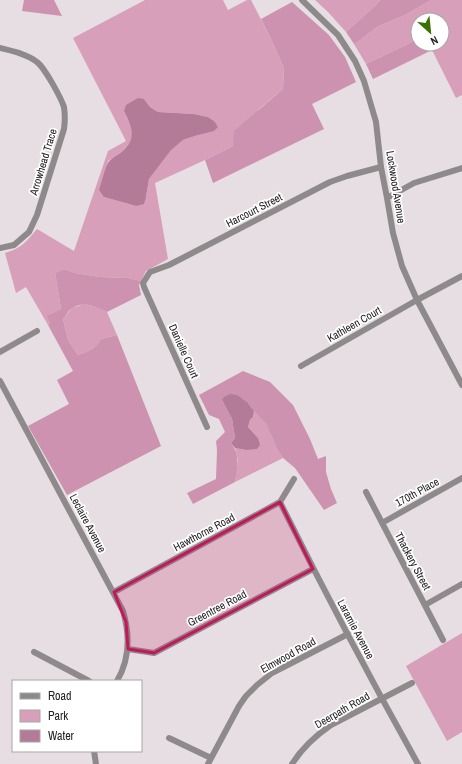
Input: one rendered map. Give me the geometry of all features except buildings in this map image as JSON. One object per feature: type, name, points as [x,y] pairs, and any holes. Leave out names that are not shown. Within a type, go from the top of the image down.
[{"type":"street","name":"Lockwood Avenue","points":[[302,0],[338,35],[355,61],[364,81],[376,122],[386,198],[393,233],[402,266],[417,300],[459,372],[462,385]]},
{"type":"street","name":"Arrowhead Trace","points":[[0,48],[28,56],[41,66],[63,105],[65,122],[37,215],[29,232],[14,245],[0,248]]},
{"type":"street","name":"Harcourt Street","points":[[143,283],[150,272],[170,265],[330,182],[381,167]]},
{"type":"street","points":[[386,198],[414,183],[462,168]]},
{"type":"street","name":"Kathleen Court","points":[[301,366],[462,276]]},
{"type":"street","name":"Danielle Court","points":[[143,283],[207,427]]},
{"type":"street","points":[[0,352],[37,331]]},
{"type":"street","name":"Leclaire Avenue","points":[[0,381],[123,611],[128,634],[128,650],[118,680]]},
{"type":"street","name":"170th Place","points":[[382,523],[462,478]]},
{"type":"street","points":[[280,502],[294,479]]},
{"type":"street","name":"Thackery Street","points":[[366,492],[443,640]]},
{"type":"street","name":"Hawthorne Road","points":[[114,592],[280,502]]},
{"type":"street","name":"Laramie Avenue","points":[[280,502],[313,569],[418,764]]},
{"type":"street","name":"Greentree Road","points":[[128,650],[154,653],[313,569]]},
{"type":"street","points":[[425,605],[462,584]]},
{"type":"street","name":"Elmwood Road","points":[[210,761],[239,706],[257,684],[272,673],[348,634]]},
{"type":"street","points":[[34,652],[87,680]]},
{"type":"street","name":"Deerpath Road","points":[[292,764],[299,753],[322,731],[412,683]]},
{"type":"street","points":[[169,738],[210,761]]},
{"type":"street","points":[[94,752],[96,764]]},
{"type":"highlighted area","points":[[280,502],[313,569],[154,653],[128,649],[126,622],[114,592]]},
{"type":"green space","points":[[145,0],[223,0],[228,10],[247,0],[251,0],[284,68],[283,89],[259,109],[233,146],[155,183],[168,259],[146,271],[141,281],[128,278],[100,277],[75,273],[64,269],[55,273],[61,309],[48,316],[50,323],[48,325],[26,287],[16,293],[5,253],[16,249],[23,244],[37,229],[74,251],[108,151],[126,141],[73,38]],"holes":[[[144,99],[150,107],[158,112],[194,114],[208,117],[214,121],[198,135],[183,140],[171,149],[149,179],[146,197],[136,206],[104,197],[108,161],[129,144],[132,136],[131,126],[124,111]]]},
{"type":"green space","points":[[315,0],[380,0],[346,32]]},
{"type":"green space","points":[[431,0],[462,0],[462,95],[456,98],[433,52],[450,52],[450,12],[410,12]]},
{"type":"green space","points":[[410,12],[410,43],[366,64],[354,44],[377,27]]},
{"type":"green space","points":[[84,304],[98,307],[107,312],[117,335],[101,339],[91,349],[78,355],[68,340],[63,319],[72,308]]},
{"type":"green space","points":[[254,411],[266,422],[278,451],[283,458],[235,482],[238,460],[235,448],[246,450],[258,438],[248,427]]},
{"type":"green space","points":[[462,633],[462,732],[447,741],[406,666]]},
{"type":"shaded area","points":[[24,0],[54,0],[62,16],[22,11]]},
{"type":"shaded area","points":[[380,0],[431,0],[405,15],[377,27],[354,44],[346,32]]},
{"type":"shaded area","points":[[292,2],[329,35],[345,57],[356,82],[312,104],[324,129],[213,183],[205,160],[233,146],[234,131],[283,89],[284,68],[261,19]]},
{"type":"shaded area","points":[[410,43],[410,52],[428,52],[373,79],[366,64]]},
{"type":"shaded area","points":[[64,269],[75,273],[100,277],[128,278],[141,281],[139,285],[141,295],[107,312],[85,304],[76,306],[70,310],[63,319],[68,340],[78,355],[91,349],[101,339],[117,335],[161,446],[67,495],[28,426],[69,404],[57,380],[73,371],[48,325],[50,323],[47,316],[61,309],[55,273]]},
{"type":"shaded area","points":[[243,371],[270,382],[293,405],[318,459],[326,456],[326,472],[337,503],[324,510],[295,468],[283,458],[278,451],[266,423],[248,403],[222,400],[232,419],[235,438],[231,443],[236,453],[238,462],[235,482],[193,504],[187,493],[216,479],[216,441],[225,432],[219,419],[209,415],[199,395]]},
{"type":"water","points":[[138,98],[144,99],[150,107],[158,112],[194,114],[208,117],[214,121],[218,127],[214,131],[183,140],[171,150],[149,179],[144,204],[136,206],[104,197],[99,190],[105,169],[109,162],[126,148],[129,143],[132,133],[124,111],[126,105]]},
{"type":"water","points":[[230,394],[237,395],[248,403],[254,411],[248,427],[258,438],[260,445],[257,449],[246,450],[235,448],[231,443],[235,438],[232,419],[222,400]]}]
